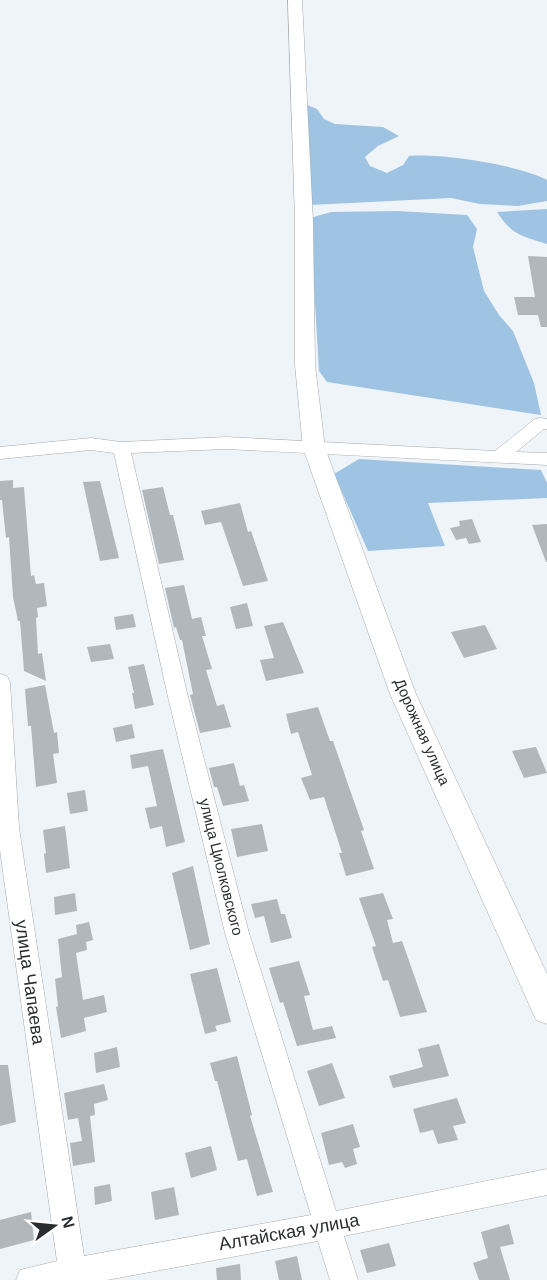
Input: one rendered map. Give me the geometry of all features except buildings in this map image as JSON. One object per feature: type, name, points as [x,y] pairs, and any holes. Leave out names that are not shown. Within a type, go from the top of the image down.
[{"type":"main road","name":"Дорожная улица","points":[[295,0],[304,221],[305,365],[314,448],[403,694],[547,1009]]},
{"type":"street","points":[[498,457],[541,423],[547,424]]},
{"type":"street","points":[[0,453],[91,444],[121,448],[226,443],[547,459]]},
{"type":"street","name":"улица Циолковского","points":[[121,448],[178,697],[237,933],[344,1280]]},
{"type":"street","name":"улица Чапаева","points":[[0,682],[8,828],[73,1275]]},
{"type":"street","name":"Алтайская улица","points":[[30,1280],[73,1275],[547,1182]]},
{"type":"shaded area","points":[[305,104],[317,109],[324,119],[335,124],[383,127],[399,136],[378,146],[365,157],[370,166],[387,173],[403,165],[409,156],[440,156],[480,161],[547,180],[547,201],[518,206],[480,204],[451,198],[310,205]]},
{"type":"shaded area","points":[[547,209],[547,244],[513,231],[497,212]]},
{"type":"shaded area","points":[[397,211],[467,215],[477,229],[473,247],[484,291],[499,315],[513,331],[534,383],[541,415],[327,382],[319,371],[310,218],[331,212]]},
{"type":"shaded area","points":[[359,459],[541,470],[547,483],[547,498],[428,503],[445,546],[368,551],[334,474]]}]
